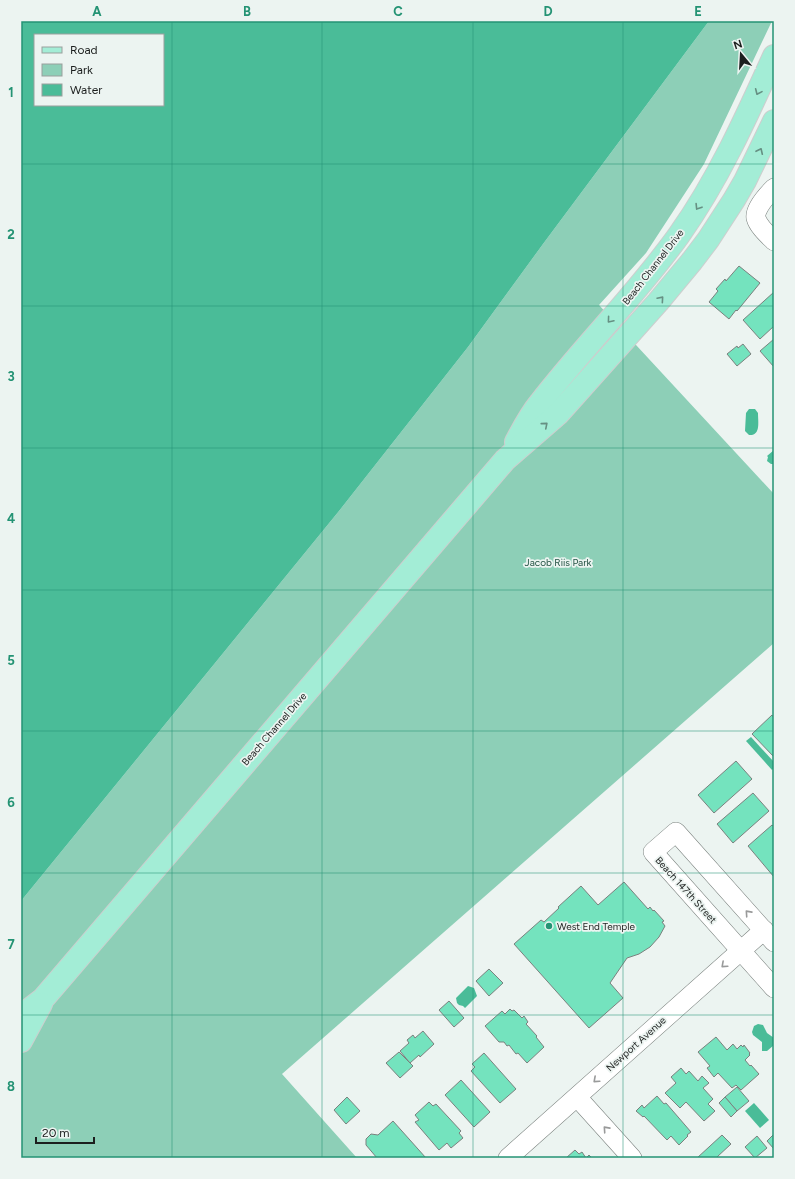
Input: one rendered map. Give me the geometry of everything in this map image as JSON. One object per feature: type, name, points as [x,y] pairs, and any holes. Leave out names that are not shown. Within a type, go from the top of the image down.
[{"type":"main road","name":"Beach Channel Drive","points":[[505,460],[539,404],[657,263],[696,210],[711,186],[736,138],[774,56]]},
{"type":"main road","name":"Beach Channel Drive","points":[[21,1016],[43,999],[505,460],[558,414],[653,308],[708,240],[742,187],[774,121]]},
{"type":"main road","name":"Beach Channel Drive","points":[[21,1041],[43,999]]},
{"type":"street","points":[[774,188],[758,209],[756,219],[774,241]]},
{"type":"street","name":"Beach 147th Street","points":[[769,936],[676,832],[652,852],[774,988]]},
{"type":"street","name":"Newport Avenue","points":[[508,1158],[740,951],[769,936]]},
{"type":"street","points":[[577,1097],[632,1158]]},
{"type":"green space","name":"Jacob Riis Park","points":[[709,21],[772,21],[704,164],[646,253],[599,305],[774,494],[774,643],[282,1074],[357,1158],[21,1158],[21,901],[339,511],[468,347]]},
{"type":"water","points":[[21,21],[709,21],[468,347],[339,511],[21,901]]},
{"type":"water","points":[[749,409],[755,409],[758,413],[758,428],[753,435],[749,435],[745,431],[746,413]]},
{"type":"water","points":[[774,450],[774,464],[771,464],[767,461],[767,456]]},
{"type":"water","points":[[751,737],[774,762],[774,768],[772,770],[746,741]]},
{"type":"water","points":[[468,986],[474,988],[477,996],[465,1008],[457,1003],[456,998]]},
{"type":"water","points":[[758,1024],[763,1025],[767,1033],[774,1038],[774,1045],[767,1051],[762,1051],[762,1042],[753,1035],[752,1032],[754,1026]]},
{"type":"water","points":[[754,1103],[769,1120],[760,1128],[745,1111]]},
{"type":"building","points":[[739,266],[760,283],[729,319],[709,302],[718,291],[716,289],[725,279],[726,281]]},
{"type":"building","points":[[774,292],[774,326],[760,339],[743,320]]},
{"type":"building","points":[[774,339],[774,367],[760,351]]},
{"type":"building","points":[[743,344],[751,354],[737,366],[727,354],[737,346],[738,348]]},
{"type":"building","points":[[772,715],[774,718],[774,757],[752,734]]},
{"type":"building","points":[[736,761],[752,779],[714,813],[698,795]]},
{"type":"building","points":[[753,793],[769,811],[733,843],[717,824]]},
{"type":"building","points":[[772,825],[774,827],[774,877],[748,846]]},
{"type":"building","points":[[624,882],[648,909],[650,907],[653,911],[654,910],[664,921],[662,922],[665,926],[659,937],[650,947],[639,954],[627,958],[610,983],[623,998],[589,1028],[514,944],[541,920],[544,922],[581,886],[598,905]]},
{"type":"building","points":[[489,969],[503,983],[489,996],[476,981]]},
{"type":"building","points":[[449,1001],[464,1018],[454,1027],[439,1010]]},
{"type":"building","points":[[510,1009],[512,1011],[514,1010],[522,1018],[524,1016],[528,1022],[526,1024],[537,1036],[536,1037],[544,1047],[527,1063],[518,1053],[516,1054],[509,1045],[507,1046],[504,1042],[499,1042],[485,1026],[502,1011],[505,1014]]},
{"type":"building","points":[[423,1031],[434,1044],[420,1057],[419,1055],[410,1063],[400,1051],[409,1043],[407,1040],[413,1035],[415,1038]]},
{"type":"building","points":[[716,1037],[727,1050],[733,1044],[737,1049],[741,1045],[743,1047],[744,1045],[750,1053],[745,1060],[759,1074],[741,1090],[736,1085],[732,1088],[718,1073],[714,1077],[707,1068],[710,1066],[698,1052]]},
{"type":"building","points":[[399,1052],[413,1066],[400,1078],[386,1063]]},
{"type":"building","points":[[484,1053],[516,1089],[500,1103],[471,1071],[475,1067],[472,1064]]},
{"type":"building","points":[[681,1068],[686,1074],[689,1071],[698,1081],[702,1076],[709,1083],[703,1088],[713,1099],[708,1104],[715,1111],[704,1121],[686,1102],[680,1108],[665,1093],[676,1083],[671,1077]]},
{"type":"building","points":[[461,1080],[490,1112],[474,1127],[445,1095]]},
{"type":"building","points":[[737,1087],[749,1101],[737,1111],[725,1097]]},
{"type":"building","points":[[657,1096],[664,1104],[666,1103],[691,1132],[679,1145],[671,1136],[667,1140],[644,1116],[643,1117],[636,1111],[642,1105],[644,1108]]},
{"type":"building","points":[[347,1097],[360,1111],[346,1124],[334,1110]]},
{"type":"building","points":[[725,1097],[737,1111],[731,1117],[719,1103]]},
{"type":"building","points":[[429,1102],[433,1106],[436,1104],[461,1131],[459,1133],[463,1138],[451,1148],[447,1143],[439,1150],[415,1122],[419,1120],[415,1115]]},
{"type":"building","points":[[393,1121],[426,1158],[377,1158],[366,1145],[366,1139],[371,1134],[378,1135]]},
{"type":"building","points":[[774,1134],[774,1149],[767,1141]]},
{"type":"building","points":[[722,1135],[731,1144],[717,1157],[719,1158],[697,1158]]},
{"type":"building","points":[[757,1136],[767,1148],[755,1158],[745,1147]]},
{"type":"building","points":[[575,1150],[579,1154],[582,1152],[586,1158],[566,1158]]},
{"type":"place","name":"West End Temple","points":[[549,926]]}]
